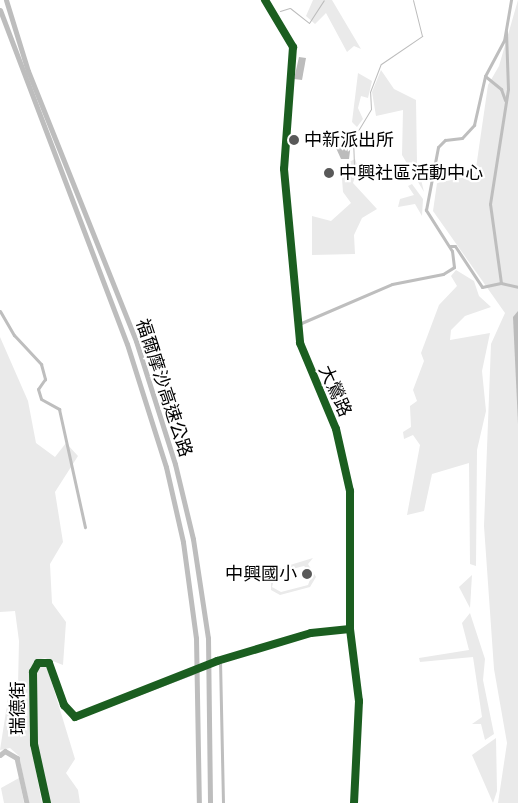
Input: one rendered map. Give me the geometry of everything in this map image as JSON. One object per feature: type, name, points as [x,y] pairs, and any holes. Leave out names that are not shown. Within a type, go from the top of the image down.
[{"type":"highway","name":"福爾摩沙高速公路","points":[[6,0],[28,71],[136,341],[175,464],[193,539],[208,638],[210,803]]},
{"type":"highway","name":"福爾摩沙高速公路","points":[[0,10],[127,344],[166,467],[183,542],[196,638],[199,803]]},
{"type":"street","name":"大鶯路","points":[[265,0],[293,47],[284,169],[302,351],[336,429],[349,484],[350,629],[359,701],[354,803]]},
{"type":"street","points":[[299,324],[392,284],[448,273],[455,260],[450,246],[426,210],[438,147],[445,140],[462,138],[470,130],[485,76],[504,41],[511,0]]},
{"type":"street","points":[[501,283],[490,204],[506,105],[506,21]]},
{"type":"street","points":[[485,76],[501,89],[506,105]]},
{"type":"street","points":[[450,246],[455,246],[482,287],[501,283],[518,287]]},
{"type":"street","points":[[0,311],[14,335],[41,364],[45,379],[39,395],[59,408],[85,526]]},
{"type":"street","points":[[224,803],[219,661],[311,633],[350,629]]},
{"type":"street","name":"瑞德街","points":[[47,803],[34,744],[33,672],[38,663],[49,663],[64,705],[75,717],[193,672]]},
{"type":"street","name":"瑞德街","points":[[0,755],[5,750],[17,758],[27,803]]},
{"type":"shaded area","points":[[313,0],[332,0],[361,49],[354,46],[347,52],[326,13],[315,24],[306,16]]},
{"type":"shaded area","points":[[518,0],[518,803],[498,803],[507,743],[494,669],[484,526],[491,344],[505,313],[433,211],[437,183],[475,175],[488,85],[499,66]]},
{"type":"shaded area","points":[[299,57],[306,58],[302,80],[294,79]]},
{"type":"shaded area","points":[[381,70],[394,89],[416,100],[417,163],[424,192],[402,155],[403,110],[376,116],[372,92]]},
{"type":"shaded area","points":[[358,73],[372,81],[368,98],[361,96],[358,108],[363,119],[357,127],[352,122]]},
{"type":"shaded area","points":[[352,135],[349,159],[341,159],[336,148]]},
{"type":"shaded area","points":[[355,159],[358,167],[353,183],[377,209],[362,218],[354,235],[355,254],[312,255],[312,216],[331,221],[351,203],[343,192],[341,166]]},
{"type":"shaded area","points":[[412,184],[423,199],[422,216],[415,204],[398,207],[400,199],[414,195],[408,186]]},
{"type":"shaded area","points":[[456,270],[474,281],[479,296],[491,307],[465,316],[451,330],[450,340],[490,333],[482,371],[486,411],[477,450],[476,566],[470,564],[469,463],[432,474],[424,511],[407,515],[420,445],[413,435],[404,439],[403,432],[411,427],[410,406],[417,401],[413,390],[424,361],[421,353],[439,305],[457,286],[451,276]]},
{"type":"shaded area","points":[[518,311],[518,424],[513,317]]},
{"type":"shaded area","points":[[0,337],[28,401],[36,443],[55,457],[66,443],[78,456],[55,492],[63,542],[50,564],[52,603],[66,622],[63,665],[45,658],[36,660],[31,671],[29,735],[42,803],[29,803],[19,756],[10,748],[0,750],[9,692],[16,692],[18,685],[19,641],[15,611],[0,612]]},
{"type":"shaded area","points":[[313,558],[308,564],[316,577],[310,587],[280,595],[271,590],[271,573],[267,572]],"holes":[[[304,566],[312,574],[308,585],[281,592],[272,587],[276,573]]]},
{"type":"shaded area","points":[[472,575],[470,608],[459,587]]},
{"type":"shaded area","points":[[470,613],[485,659],[483,680],[494,734],[485,740],[481,724],[472,724],[482,717],[473,657],[420,662],[419,658],[469,650],[462,623]]},
{"type":"shaded area","points":[[42,664],[47,667],[75,759],[66,773],[78,790],[80,803],[48,803],[37,745],[36,671]]},
{"type":"shaded area","points":[[496,738],[497,791],[493,803],[472,755]]},
{"type":"shaded area","points":[[19,778],[24,803],[4,803],[1,788]]},
{"type":"waterway","points":[[280,11],[290,8],[309,23],[324,0]]},
{"type":"waterway","points":[[349,175],[354,166],[353,139],[371,109],[370,92],[381,64],[422,36],[413,0]]},
{"type":"tunnel","points":[[194,671],[217,661]]},
{"type":"cycle path","points":[[265,0],[293,47],[284,169],[300,343],[336,429],[350,491],[350,629],[359,701],[354,803]]},
{"type":"cycle path","points":[[47,803],[34,744],[33,672],[38,663],[49,663],[64,705],[75,717],[217,661],[311,633],[350,629]]},
{"type":"place","name":"中新派出所","points":[[294,140]]},
{"type":"place","name":"中興社區活動中心","points":[[329,173]]},
{"type":"place","name":"中興國小","points":[[307,574]]}]
